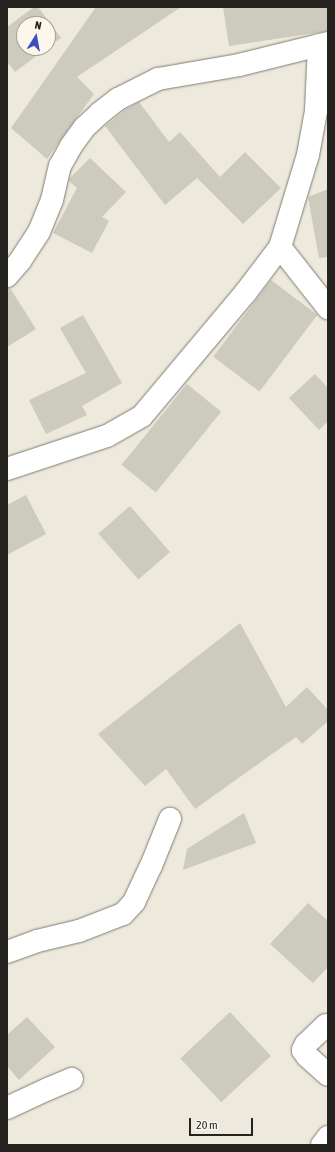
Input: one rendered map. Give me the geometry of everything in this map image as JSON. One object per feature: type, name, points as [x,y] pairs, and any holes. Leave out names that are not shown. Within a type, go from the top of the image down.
[{"type":"street","points":[[7,276],[20,261],[39,232],[52,200],[60,166],[71,146],[84,128],[118,99],[158,79],[239,65],[324,44],[316,111],[308,155],[280,247],[246,292],[142,416],[107,436],[7,469]]},
{"type":"street","points":[[280,247],[328,308]]},
{"type":"street","points":[[7,952],[37,941],[79,931],[123,914],[134,902],[151,866],[170,818]]},
{"type":"street","points":[[326,1025],[306,1044],[303,1050],[307,1056],[328,1075]]},
{"type":"street","points":[[7,1108],[48,1088],[72,1080]]},
{"type":"street","points":[[322,1145],[328,1137]]},
{"type":"building","points":[[34,7],[38,7],[45,16],[22,16]]},
{"type":"building","points":[[96,7],[181,7],[77,77],[94,94],[47,159],[11,128]]},
{"type":"building","points":[[223,7],[327,7],[328,31],[229,46]]},
{"type":"building","points":[[16,20],[16,56],[36,56],[15,72],[7,62],[7,27]]},
{"type":"building","points":[[56,31],[61,38],[56,41]]},
{"type":"building","points":[[139,102],[169,142],[180,132],[220,177],[245,152],[281,188],[243,224],[197,178],[165,205],[105,126],[125,110]]},
{"type":"building","points":[[90,158],[126,192],[102,217],[109,221],[92,253],[53,233],[77,188],[69,181],[70,178]]},
{"type":"building","points":[[328,189],[328,257],[319,258],[308,197]]},
{"type":"building","points":[[271,280],[317,315],[260,392],[213,357]]},
{"type":"building","points":[[7,288],[10,288],[36,329],[7,347]]},
{"type":"building","points":[[83,315],[122,383],[82,406],[87,415],[46,434],[29,400],[86,373],[60,328]]},
{"type":"building","points":[[315,374],[328,388],[328,421],[319,430],[289,398]]},
{"type":"building","points":[[187,384],[221,412],[156,493],[122,465]]},
{"type":"building","points":[[26,495],[46,534],[7,555],[7,505]]},
{"type":"building","points":[[130,506],[170,552],[138,580],[98,534]]},
{"type":"building","points":[[240,623],[286,707],[307,687],[328,710],[328,721],[302,744],[296,737],[195,809],[166,769],[145,786],[98,734]]},
{"type":"building","points":[[244,813],[256,843],[183,870],[187,849]]},
{"type":"building","points":[[308,903],[328,921],[328,967],[313,983],[270,944]]},
{"type":"building","points":[[230,1012],[271,1056],[221,1102],[180,1058]]},
{"type":"building","points":[[27,1017],[55,1047],[19,1080],[7,1066],[7,1035]]}]
